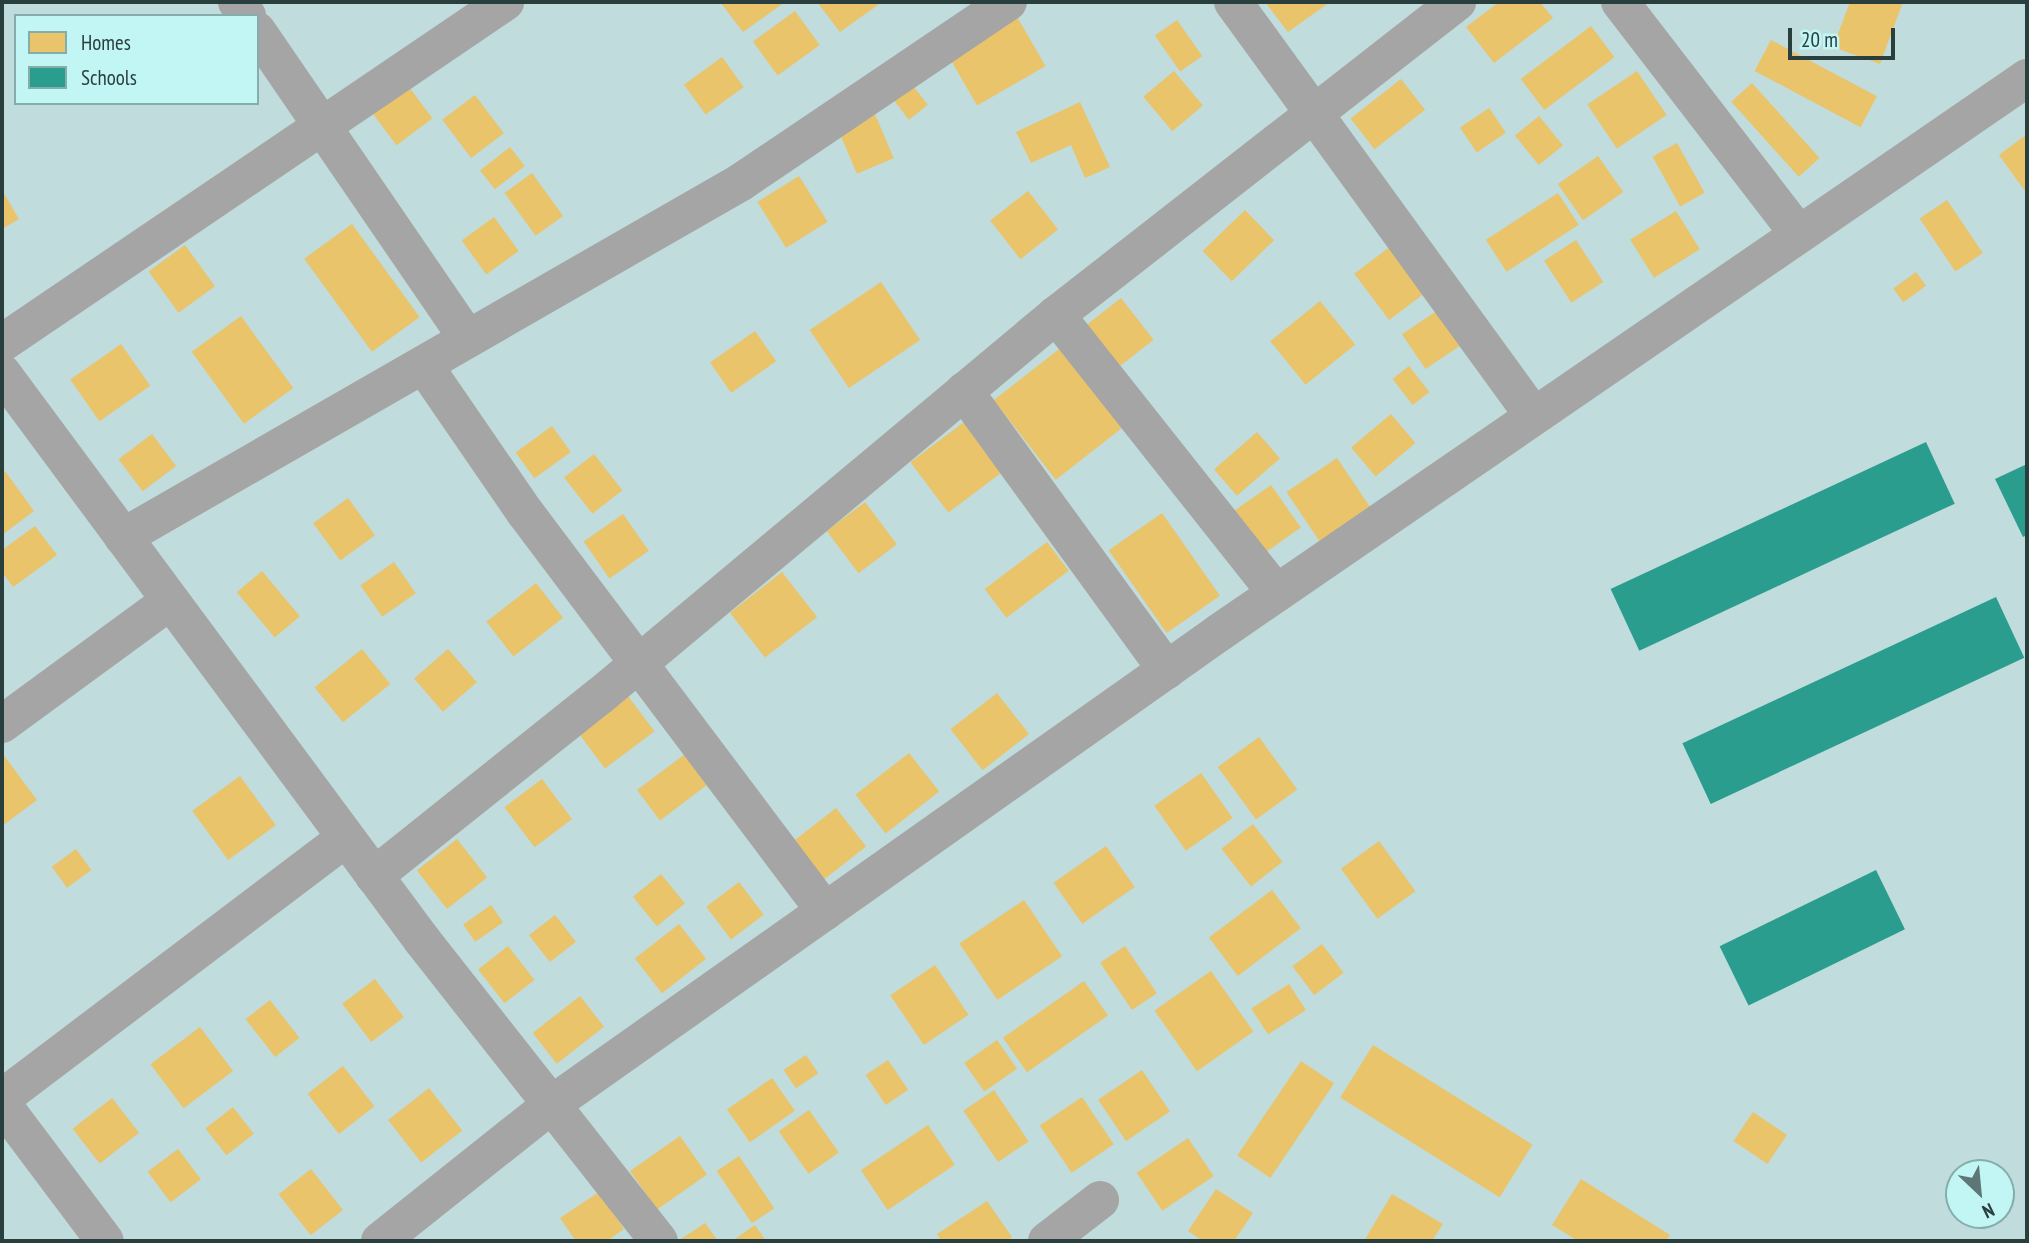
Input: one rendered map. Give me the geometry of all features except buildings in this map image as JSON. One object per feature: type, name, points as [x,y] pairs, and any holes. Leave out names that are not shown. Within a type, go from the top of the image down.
[{"type":"street","points":[[2,342],[505,2]]},
{"type":"street","points":[[123,537],[425,367],[468,339],[741,182],[1008,2]]},
{"type":"street","points":[[1233,2],[1533,415]]},
{"type":"street","points":[[374,876],[638,665],[1056,315],[1457,2]]},
{"type":"street","points":[[1620,2],[1798,233]]},
{"type":"street","points":[[259,34],[468,339]]},
{"type":"street","points":[[380,1241],[552,1104],[825,911],[1276,593],[2027,78]]},
{"type":"street","points":[[1056,315],[1276,593]]},
{"type":"street","points":[[425,367],[638,665],[825,911]]},
{"type":"street","points":[[2,373],[374,876],[659,1241]]},
{"type":"street","points":[[964,391],[1167,670]]},
{"type":"street","points":[[2,724],[170,601]]},
{"type":"street","points":[[2,1098],[346,838]]},
{"type":"street","points":[[2,1104],[104,1241]]},
{"type":"street","points":[[1047,1241],[1100,1200]]}]
